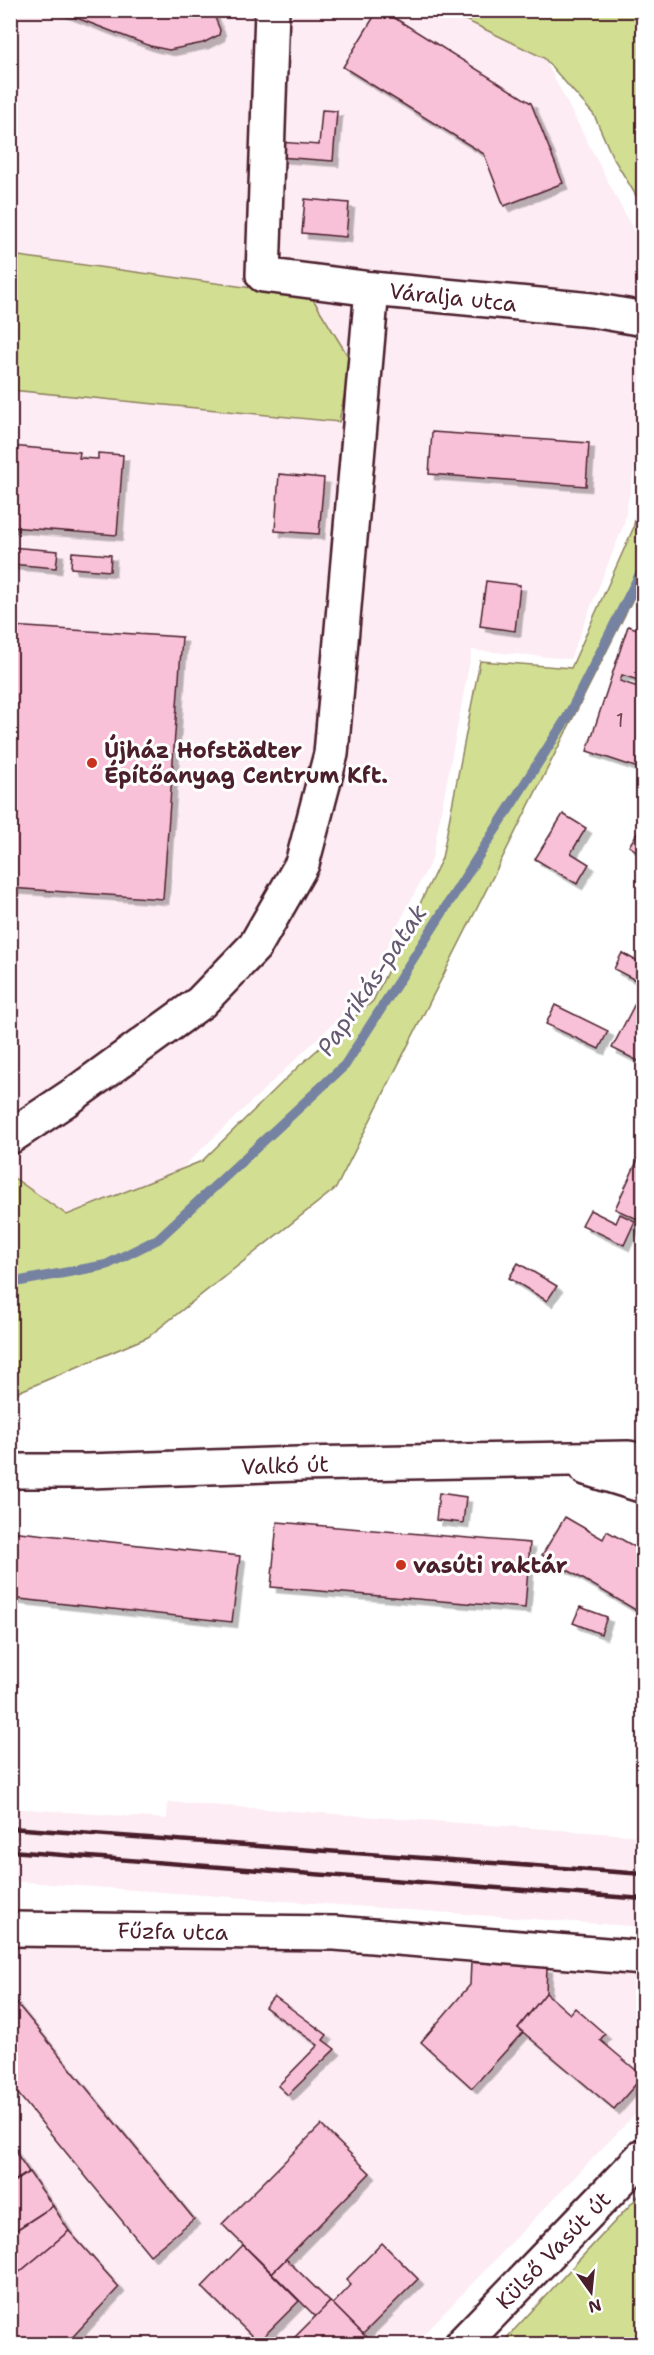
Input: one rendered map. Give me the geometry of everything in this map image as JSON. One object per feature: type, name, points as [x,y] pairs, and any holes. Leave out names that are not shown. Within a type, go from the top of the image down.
[{"type":"street","name":"Váralja utca","points":[[272,10],[263,275],[372,289],[592,310],[644,319]]},
{"type":"street","points":[[10,1137],[74,1095],[201,1002],[255,946],[302,864],[331,754],[372,289]]},
{"type":"street","name":"Valkó út","points":[[10,1471],[559,1459],[628,1458],[644,1461]]},
{"type":"street","points":[[559,1459],[644,1486]]},
{"type":"street","name":"Fűzfa utca","points":[[10,1929],[335,1933],[644,1958]]},
{"type":"street","name":"Külső Vasút út","points":[[462,2344],[644,2155]]},
{"type":"shaded area","points":[[11,11],[447,11],[544,58],[643,249],[643,417],[624,524],[570,659],[472,650],[432,859],[361,997],[99,1247],[11,1247]]},
{"type":"shaded area","points":[[168,1802],[643,1836],[643,1927],[11,1881],[11,1808],[167,1819]]},
{"type":"shaded area","points":[[11,1944],[212,1944],[546,1964],[630,1973],[643,1982],[643,2106],[414,2344],[11,2344]]},
{"type":"green space","points":[[447,11],[643,11],[643,207],[612,156],[594,115],[544,58]]},
{"type":"green space","points":[[11,255],[311,296],[351,361],[339,422],[11,390]]},
{"type":"green space","points":[[643,482],[643,579],[336,1188],[148,1337],[11,1395],[11,1176],[67,1215],[202,1161],[299,1066],[373,1001],[442,858],[480,661],[571,668],[633,529]]},
{"type":"green space","points":[[643,2191],[643,2344],[501,2344]]},
{"type":"building","points":[[56,10],[212,10],[220,30],[219,35],[203,43],[169,50],[150,46]]},
{"type":"building","points":[[378,10],[382,10],[531,103],[563,183],[504,206],[484,154],[343,67]]},
{"type":"building","points":[[322,110],[337,111],[333,161],[278,157],[279,142],[319,145]]},
{"type":"building","points":[[305,199],[349,203],[346,237],[302,233]]},
{"type":"building","points":[[432,432],[589,443],[586,486],[429,474]]},
{"type":"building","points":[[10,446],[80,452],[79,458],[98,459],[98,453],[123,455],[117,535],[10,527]]},
{"type":"building","points":[[279,474],[324,478],[319,534],[275,531]]},
{"type":"building","points":[[10,547],[58,551],[56,568],[10,564]]},
{"type":"building","points":[[72,552],[111,555],[110,571],[71,568]]},
{"type":"building","points":[[486,581],[520,585],[515,631],[480,626]]},
{"type":"building","name":"Újház Hofstädter Építőanyag Centrum Kft.","points":[[10,626],[182,637],[163,899],[10,888]]},
{"type":"building","points":[[628,626],[644,631],[644,682],[622,675],[620,681],[644,689],[644,770],[587,751]]},
{"type":"building","points":[[563,814],[586,828],[571,853],[589,864],[577,884],[535,859]]},
{"type":"building","points":[[644,822],[644,856],[629,846]]},
{"type":"building","points":[[622,953],[644,965],[644,978],[641,983],[614,969]]},
{"type":"building","points":[[639,996],[644,998],[644,1064],[612,1048]]},
{"type":"building","points":[[555,1005],[608,1031],[599,1049],[546,1024]]},
{"type":"building","points":[[639,1157],[644,1159],[644,1222],[615,1209]]},
{"type":"building","points":[[590,1210],[616,1223],[620,1214],[635,1221],[624,1245],[582,1225]]},
{"type":"building","points":[[518,1263],[557,1286],[547,1301],[509,1278]]},
{"type":"building","points":[[439,1493],[466,1497],[463,1523],[436,1520]]},
{"type":"building","points":[[565,1517],[603,1539],[607,1531],[644,1552],[644,1605],[639,1612],[542,1555]]},
{"type":"building","name":"vasúti raktár","points":[[277,1522],[530,1543],[525,1608],[271,1587]]},
{"type":"building","points":[[10,1531],[240,1556],[232,1622],[10,1598]]},
{"type":"building","points":[[580,1607],[607,1617],[601,1634],[573,1623]]},
{"type":"building","points":[[471,1962],[547,1967],[546,1993],[518,2028],[523,2032],[472,2088],[421,2042],[470,1985]]},
{"type":"building","points":[[546,1993],[570,2014],[575,2008],[605,2034],[600,2040],[643,2076],[614,2109],[518,2028]]},
{"type":"building","points":[[10,1995],[194,2219],[150,2255],[10,2084]]},
{"type":"building","points":[[274,1996],[327,2035],[323,2040],[335,2049],[288,2095],[278,2086],[318,2045],[265,2007]]},
{"type":"building","points":[[321,2125],[370,2173],[272,2273],[222,2224]]},
{"type":"building","points":[[10,2144],[29,2172],[10,2184]]},
{"type":"building","points":[[29,2172],[53,2206],[10,2234],[10,2184]]},
{"type":"building","points":[[53,2206],[69,2231],[10,2280],[10,2234]]},
{"type":"building","points":[[69,2231],[119,2287],[66,2344],[10,2344],[10,2280]]},
{"type":"building","points":[[382,2243],[418,2279],[363,2334],[333,2304],[351,2285],[346,2280]]},
{"type":"building","points":[[243,2245],[299,2301],[258,2342],[202,2287]]},
{"type":"building","points":[[286,2259],[330,2302],[316,2317],[272,2273]]},
{"type":"building","points":[[330,2302],[333,2304],[373,2344],[288,2344]]},
{"type":"waterway","name":"Paprikás-patak","points":[[10,1283],[106,1265],[158,1239],[345,1065],[568,716],[644,566]]},
{"type":"railway","points":[[10,1828],[644,1874]]},
{"type":"railway","points":[[10,1851],[644,1899]]},
{"type":"place","name":"Újház Hofstädter Építőanyag Centrum Kft.","points":[[92,763]]},
{"type":"place","name":"vasúti raktár","points":[[401,1565]]}]
